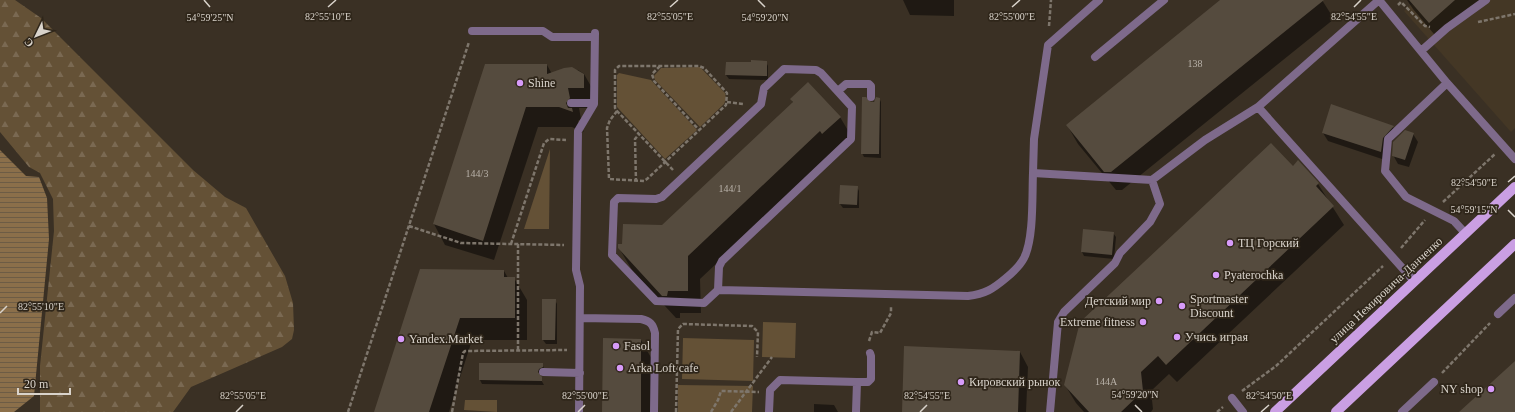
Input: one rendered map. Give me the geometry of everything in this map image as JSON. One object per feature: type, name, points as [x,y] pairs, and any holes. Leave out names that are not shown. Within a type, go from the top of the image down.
[{"type":"main road","name":"улица Немировича-Данченко","points":[[1275,412],[1515,187]]},
{"type":"main road","points":[[1336,412],[1515,244]]},
{"type":"lane","points":[[718,290],[968,296],[983,294],[993,290],[1014,271],[1024,258],[1030,240],[1034,138],[1048,45],[1098,0]]},
{"type":"lane","points":[[1095,58],[1164,0]]},
{"type":"lane","points":[[1033,173],[1152,180],[1205,140],[1258,107],[1379,0],[1447,83],[1515,159]]},
{"type":"lane","points":[[1421,51],[1447,28],[1486,0]]},
{"type":"lane","points":[[472,31],[542,31],[552,37],[595,35],[594,103],[578,131],[576,270],[580,286],[579,412]]},
{"type":"lane","points":[[784,69],[819,70],[838,91],[852,107],[851,139],[720,264],[718,290],[704,303],[656,301],[615,258],[612,251],[614,202],[618,198],[660,199],[761,104],[764,88],[784,69]]},
{"type":"lane","points":[[1447,83],[1388,139],[1385,171],[1406,197],[1454,221],[1466,234]]},
{"type":"lane","points":[[838,91],[846,84],[868,84],[871,86],[871,97]]},
{"type":"lane","points":[[571,103],[594,103]]},
{"type":"lane","points":[[1258,107],[1414,281]]},
{"type":"lane","points":[[1050,412],[1058,322],[1064,312],[1115,263],[1120,253],[1150,222],[1160,204],[1152,180]]},
{"type":"lane","points":[[1498,314],[1515,298]]},
{"type":"lane","points":[[580,318],[641,319],[649,321],[653,325],[655,333],[654,412]]},
{"type":"lane","points":[[769,412],[769,392],[777,382],[783,380],[870,381],[872,356],[869,349]]},
{"type":"lane","points":[[543,372],[580,372]]},
{"type":"lane","points":[[856,412],[857,382]]},
{"type":"lane","points":[[1402,412],[1434,382]]},
{"type":"lane","points":[[1232,398],[1243,412]]},
{"type":"path","points":[[1048,45],[1051,0]]},
{"type":"path","points":[[348,412],[472,31]]},
{"type":"path","points":[[660,66],[652,74],[654,81],[699,130]]},
{"type":"path","points":[[618,111],[610,120],[608,128],[608,177],[611,180],[636,181],[647,179],[665,162],[699,130],[726,104],[727,93],[702,67],[616,67],[614,104],[618,111],[639,134],[665,162],[681,179]]},
{"type":"path","points":[[637,199],[635,140],[639,134]]},
{"type":"path","points":[[511,244],[544,143],[549,140],[578,140]]},
{"type":"path","points":[[409,226],[461,243],[577,245]]},
{"type":"path","points":[[518,244],[518,350]]},
{"type":"path","points":[[869,349],[872,332],[880,333],[891,313],[890,294]]},
{"type":"path","points":[[1434,382],[1498,314]]},
{"type":"path","points":[[676,412],[680,326],[683,324],[752,326],[758,332],[757,357]]},
{"type":"path","points":[[452,412],[463,353],[465,350],[580,350]]},
{"type":"path","points":[[731,412],[772,357]]},
{"type":"path","points":[[1217,412],[1232,398],[1276,366]]},
{"type":"path","points":[[711,412],[721,391],[769,392]]},
{"type":"path","points":[[713,409],[717,412]]},
{"type":"shaded area","points":[[1409,0],[1515,0],[1515,128],[1511,132],[1404,11],[1412,4]]},
{"type":"shaded area","points":[[0,150],[26,176],[39,177],[47,198],[49,239],[34,396],[14,412],[0,412]]},
{"type":"green space","points":[[0,0],[15,0],[41,18],[193,170],[225,197],[246,208],[285,276],[293,303],[294,330],[292,339],[282,347],[191,387],[173,412],[40,412],[40,366],[54,231],[53,199],[40,173],[29,167],[0,132]]},
{"type":"green space","points":[[700,67],[725,93],[726,99],[724,104],[700,127],[655,80],[654,76],[661,68]]},
{"type":"green space","points":[[619,73],[651,80],[697,130],[665,159],[617,107],[617,75]]},
{"type":"green space","points":[[550,149],[549,229],[524,229]]},
{"type":"green space","points":[[763,322],[796,323],[795,358],[762,357]]},
{"type":"green space","points":[[683,338],[754,340],[753,381],[682,379]]},
{"type":"green space","points":[[678,385],[753,386],[752,412],[678,412]]},
{"type":"green space","points":[[465,400],[497,400],[497,412],[464,410]]},
{"type":"building","points":[[1220,0],[1324,0],[1111,172],[1104,172],[1066,125]]},
{"type":"building","points":[[1409,0],[1455,0],[1429,23]]},
{"type":"building","points":[[751,60],[767,61],[767,76],[725,75],[726,62],[751,62]]},
{"type":"building","points":[[485,64],[547,64],[547,74],[572,67],[584,74],[584,88],[568,88],[570,98],[566,103],[568,108],[572,108],[573,112],[559,107],[526,107],[483,241],[433,224]]},
{"type":"building","points":[[808,82],[841,117],[822,134],[820,131],[688,256],[688,291],[668,291],[667,296],[662,296],[618,248],[618,244],[622,244],[623,224],[662,225],[793,102],[790,99]]},
{"type":"building","points":[[862,97],[866,97],[871,102],[874,102],[876,97],[880,98],[879,154],[861,154]]},
{"type":"building","points":[[1331,104],[1394,126],[1383,138],[1381,152],[1322,133]]},
{"type":"building","points":[[1405,130],[1414,133],[1405,160],[1392,156],[1393,142]]},
{"type":"building","name":"ТЦ Горский","points":[[1271,143],[1293,166],[1298,160],[1319,183],[1316,186],[1334,206],[1166,365],[1158,356],[1141,372],[1143,391],[1121,412],[1089,412],[1064,385],[1080,322]]},
{"type":"building","points":[[840,185],[858,186],[857,205],[839,204]]},
{"type":"building","points":[[1083,229],[1114,232],[1112,255],[1081,252]]},
{"type":"building","points":[[420,269],[504,270],[504,277],[515,277],[515,318],[460,318],[429,412],[374,412]]},
{"type":"building","points":[[542,299],[556,299],[555,340],[542,340]]},
{"type":"building","points":[[603,338],[641,339],[641,412],[602,412]]},
{"type":"building","name":"Кировский рынок","points":[[904,346],[1020,351],[1018,412],[902,412]]},
{"type":"building","points":[[1515,361],[1515,412],[1459,412]]},
{"type":"building","points":[[479,363],[543,363],[543,367],[539,369],[538,372],[542,377],[542,381],[479,380]]},
{"type":"place","name":"Shine","points":[[520,83]]},
{"type":"place","name":"ТЦ Горский","points":[[1230,243]]},
{"type":"place","name":"Pyaterochka","points":[[1216,275]]},
{"type":"place","name":"Детский мир","points":[[1159,301]]},
{"type":"place","name":"Sportmaster Discount","points":[[1182,306]]},
{"type":"place","name":"Extreme fitness","points":[[1143,322]]},
{"type":"place","name":"Учись играя","points":[[1177,337]]},
{"type":"place","name":"Yandex.Market","points":[[401,339]]},
{"type":"place","name":"Fasol","points":[[616,346]]},
{"type":"place","name":"Arka Loft cafe","points":[[620,368]]},
{"type":"place","name":"Кировский рынок","points":[[961,382]]},
{"type":"place","name":"NY shop","points":[[1491,389]]}]
